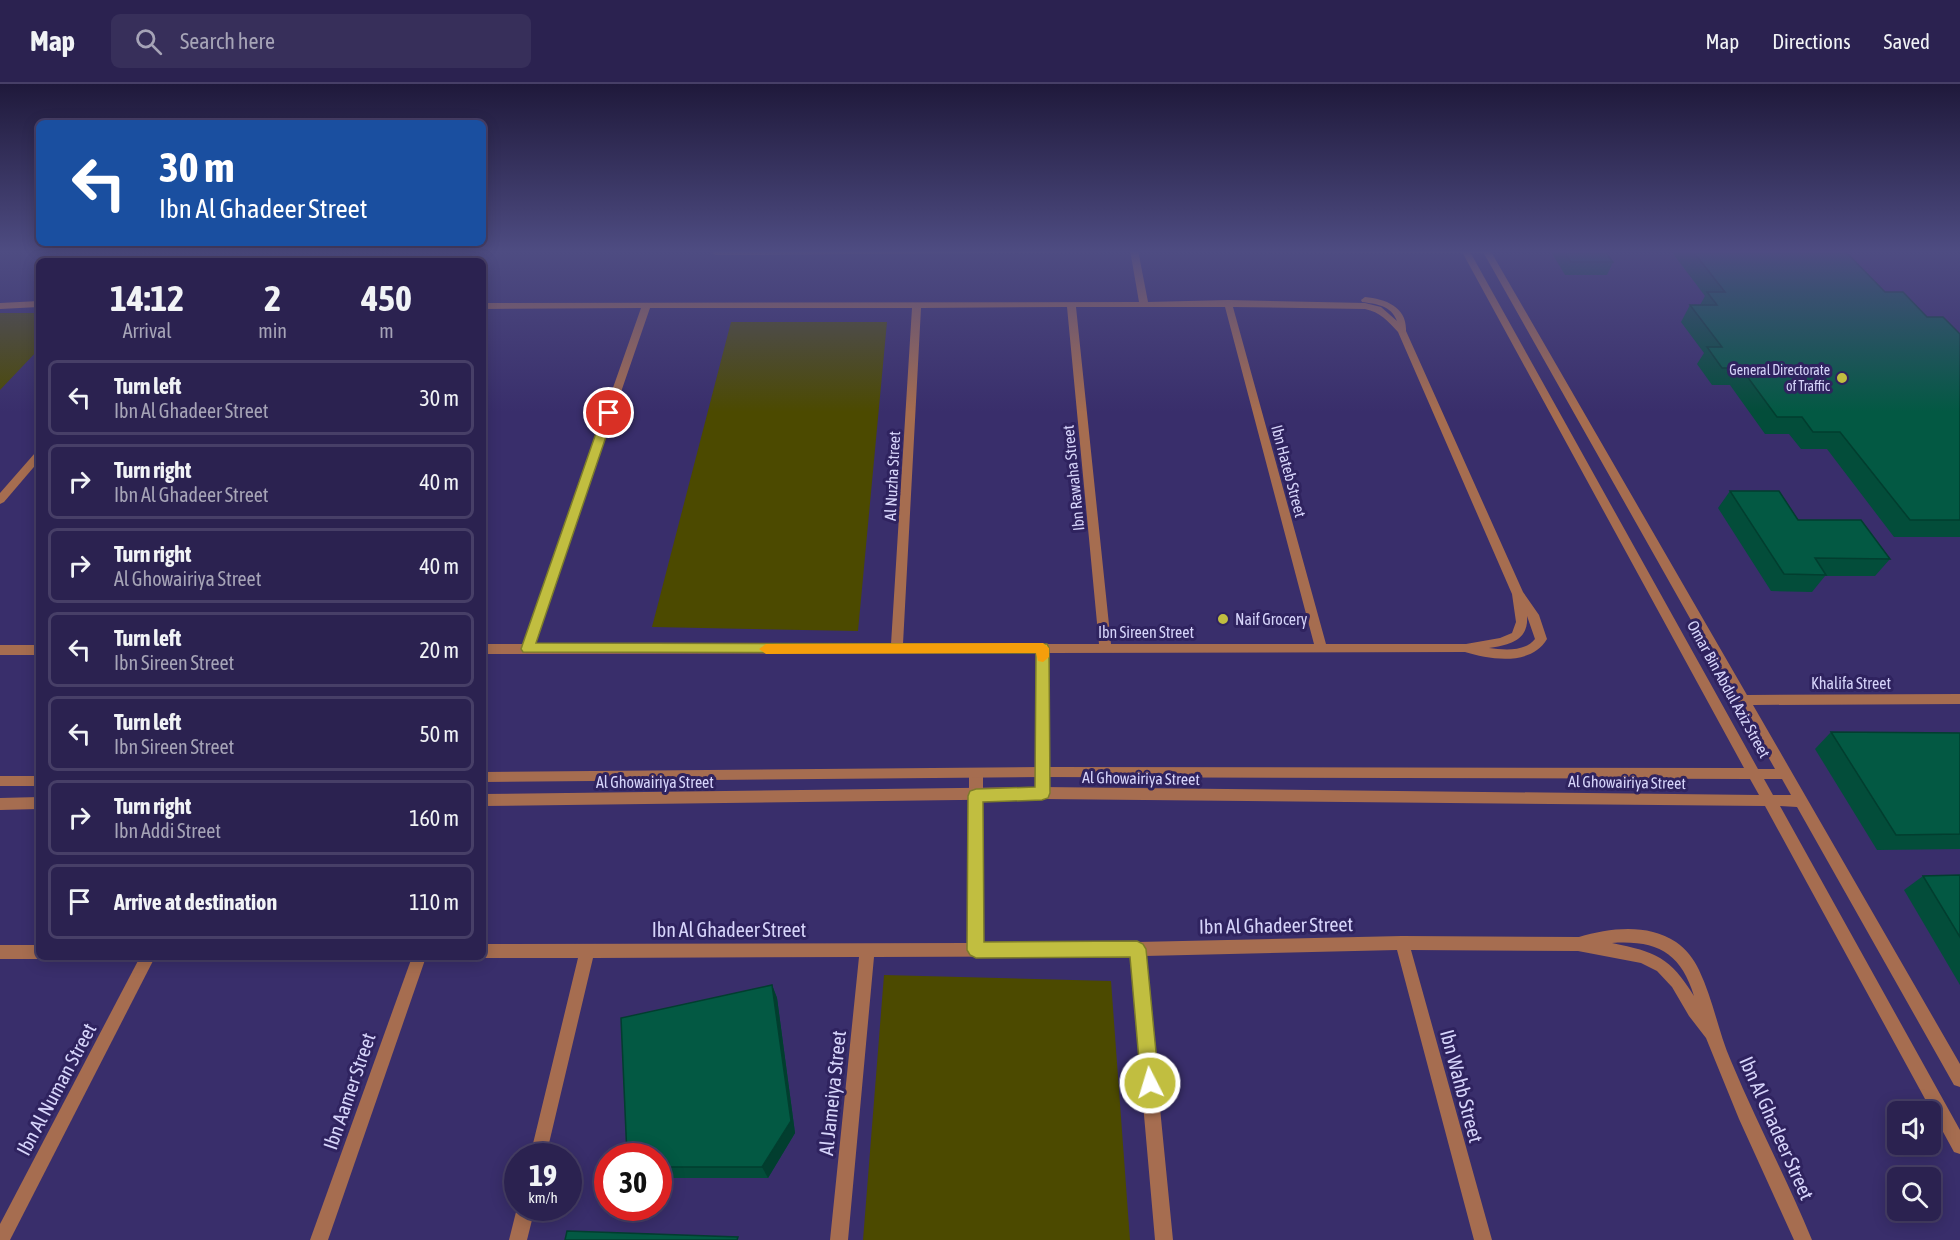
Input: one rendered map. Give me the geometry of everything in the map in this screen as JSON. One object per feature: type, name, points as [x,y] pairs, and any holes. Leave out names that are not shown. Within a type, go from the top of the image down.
[{"type":"street","points":[[0,304],[36,304]]},
{"type":"street","name":"Al Nuzha Street","points":[[897,649],[917,304]]},
{"type":"street","name":"Ibn Rawaha Street","points":[[1071,304],[1105,648]]},
{"type":"street","name":"Ibn Sireen Street","points":[[486,306],[1075,304]]},
{"type":"street","name":"Ibn Hateb Street","points":[[1228,304],[1321,647]]},
{"type":"street","name":"Ibn Sireen Street","points":[[1314,304],[1365,306],[1378,309],[1387,315],[1401,331],[1518,594],[1529,608],[1541,633],[1541,639],[1536,648],[1516,653],[1486,653],[1465,648]]},
{"type":"street","name":"Omar Bin Abdul Aziz Street","points":[[1495,304],[1960,1146]]},
{"type":"street","name":"Omar Bin Abdul Aziz Street","points":[[1516,304],[1960,1079]]},
{"type":"street","points":[[527,649],[646,306]]},
{"type":"street","points":[[0,500],[36,458]]},
{"type":"street","name":"Ibn Sireen Street","points":[[486,649],[1465,648],[1509,640],[1519,633],[1522,623],[1518,594]]},
{"type":"street","points":[[1042,793],[1043,648]]},
{"type":"street","points":[[0,650],[36,650]]},
{"type":"street","name":"Khalifa Street","points":[[1742,700],[1960,699]]},
{"type":"street","name":"Al Ghowairiya Street","points":[[486,777],[1042,772],[1784,774]]},
{"type":"street","points":[[976,773],[976,950]]},
{"type":"street","points":[[0,781],[36,781]]},
{"type":"street","name":"Al Ghowairiya Street","points":[[486,800],[976,796],[1042,793],[1799,801]]},
{"type":"street","points":[[0,804],[36,803]]},
{"type":"street","name":"Ibn Al Ghadeer Street","points":[[486,951],[1137,949],[1402,943],[1578,944],[1608,937],[1650,938],[1671,947],[1690,969],[1706,1008],[1712,1034],[1803,1240]]},
{"type":"street","name":"Ibn Wahb Street","points":[[1402,943],[1483,1240]]},
{"type":"street","name":"Ibn Al Ghadeer Street","points":[[1578,944],[1598,950],[1643,956],[1662,966],[1677,982],[1694,1011],[1712,1034]]},
{"type":"street","points":[[1137,949],[1164,1240]]},
{"type":"street","name":"Al Jameiya Street","points":[[839,1240],[867,950]]},
{"type":"street","points":[[541,1143],[587,951]]},
{"type":"street","points":[[0,952],[36,952]]},
{"type":"street","name":"Ibn Al Numan Street","points":[[1,1240],[146,960]]},
{"type":"street","name":"Ibn Aamer Street","points":[[319,1240],[418,960]]},
{"type":"street","points":[[518,1240],[523,1221]]},
{"type":"shaded area","points":[[0,313],[36,313],[36,352],[0,390]]},
{"type":"shaded area","points":[[731,322],[887,322],[858,631],[652,627]]},
{"type":"shaded area","points":[[884,975],[1111,981],[1130,1240],[863,1240]]},
{"type":"building","points":[[1914,304],[1927,317],[1943,317],[1960,334],[1960,520],[1910,520],[1840,432],[1813,432],[1802,417],[1777,417],[1741,368],[1722,368],[1707,347],[1722,347],[1690,305]]},
{"type":"building","points":[[1730,491],[1779,491],[1798,520],[1861,520],[1890,559],[1815,558],[1826,575],[1784,574]]},
{"type":"building","points":[[1831,732],[1960,733],[1960,834],[1896,835]]},
{"type":"building","points":[[1960,875],[1960,937],[1923,876]]},
{"type":"building","points":[[772,985],[791,1121],[762,1167],[672,1167],[672,1143],[626,1143],[621,1018]]},
{"type":"building","points":[[567,1231],[738,1237],[737,1240],[565,1240]]},
{"type":"slow traffic","points":[[766,649],[1043,648],[1043,657]]},
{"type":"place","name":"General Directorate of Traffic","points":[[1842,378]]},
{"type":"place","name":"Naif Grocery","points":[[1223,619]]},
{"type":"route","points":[[609,413],[527,649],[1043,648],[1042,793],[976,796],[976,950],[1137,949],[1150,1083]]}]
